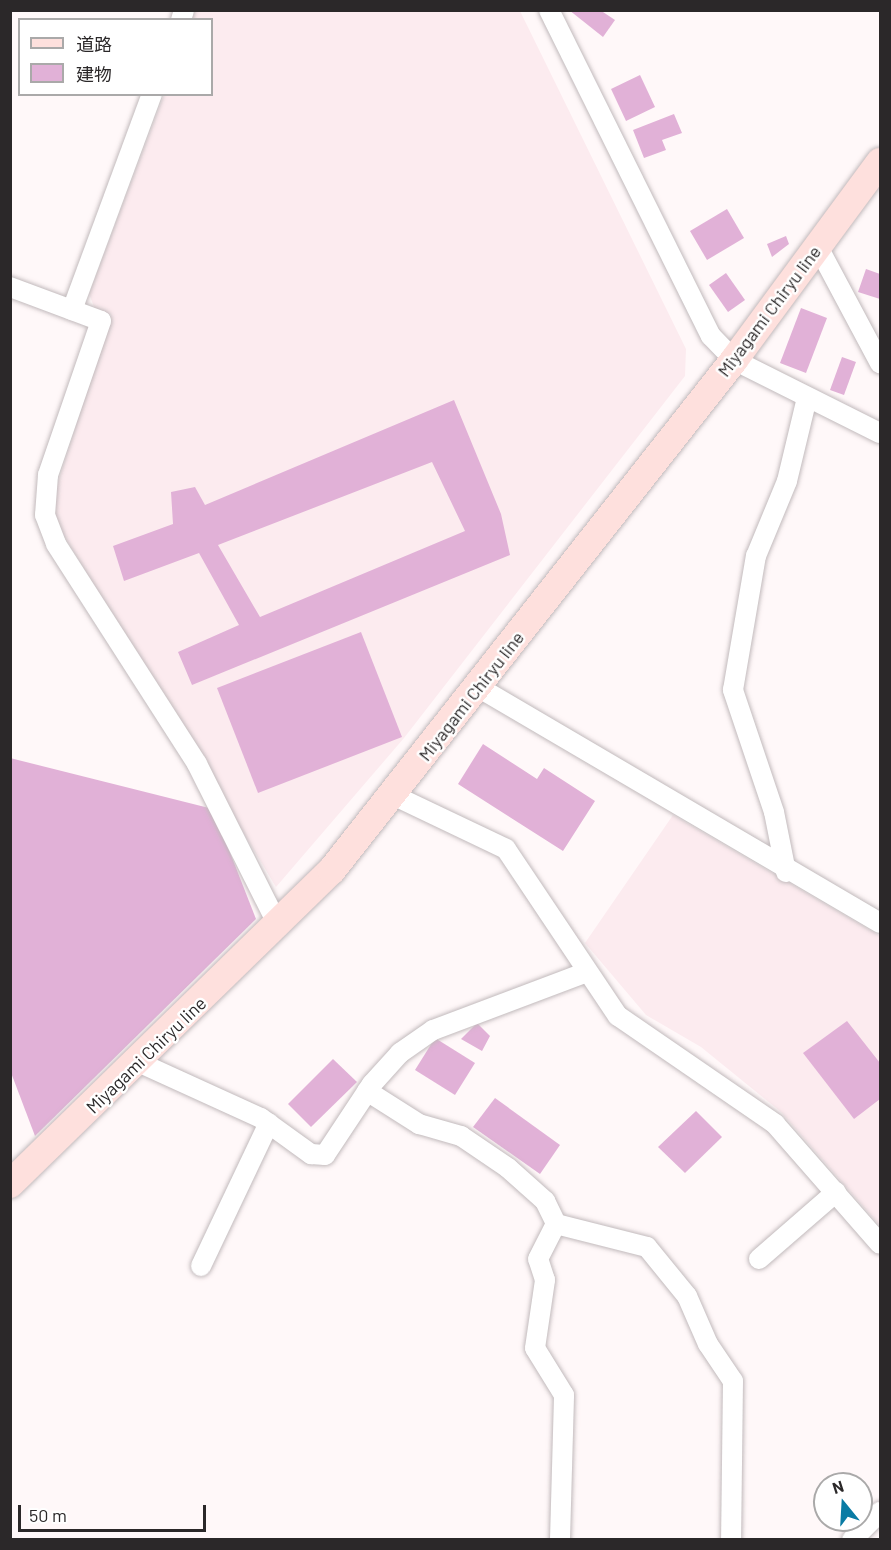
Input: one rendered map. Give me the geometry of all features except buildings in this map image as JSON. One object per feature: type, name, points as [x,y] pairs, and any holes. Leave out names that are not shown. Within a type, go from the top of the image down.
[{"type":"main road","name":"Miyagami Chiryu line","points":[[10,1184],[279,927],[393,795],[734,360],[877,171]]},
{"type":"street","points":[[549,10],[711,336],[734,360],[880,433]]},
{"type":"street","points":[[72,310],[151,96]]},
{"type":"street","points":[[818,247],[880,363]]},
{"type":"street","points":[[10,287],[101,321],[48,475],[45,514],[56,544],[197,764],[279,927]]},
{"type":"street","points":[[786,872],[774,812],[733,690],[756,556],[786,482],[807,398]]},
{"type":"street","points":[[478,687],[786,872],[880,923]]},
{"type":"street","points":[[393,795],[506,849],[585,973],[618,1016],[775,1124],[880,1244]]},
{"type":"street","points":[[138,1062],[269,1123],[311,1154],[326,1155],[367,1091],[400,1053],[433,1030],[585,973]]},
{"type":"street","points":[[367,1091],[419,1124],[461,1136],[508,1168],[545,1201],[556,1224]]},
{"type":"street","points":[[201,1266],[269,1123]]},
{"type":"street","points":[[759,1259],[836,1192]]},
{"type":"street","points":[[556,1224],[538,1259],[545,1280],[535,1348],[564,1395],[560,1539]]},
{"type":"street","points":[[556,1224],[647,1247],[687,1296],[708,1344],[733,1381],[731,1539]]},
{"type":"street","points":[[852,1539],[880,1512]]},
{"type":"shaded area","points":[[195,11],[520,11],[686,349],[685,376],[404,738],[276,887],[54,519],[54,495],[111,315],[95,309],[89,294],[164,96],[213,96],[213,18],[192,18]]},
{"type":"shaded area","points":[[673,815],[880,936],[880,1226],[781,1112],[701,1047],[646,1015],[585,943]]}]
